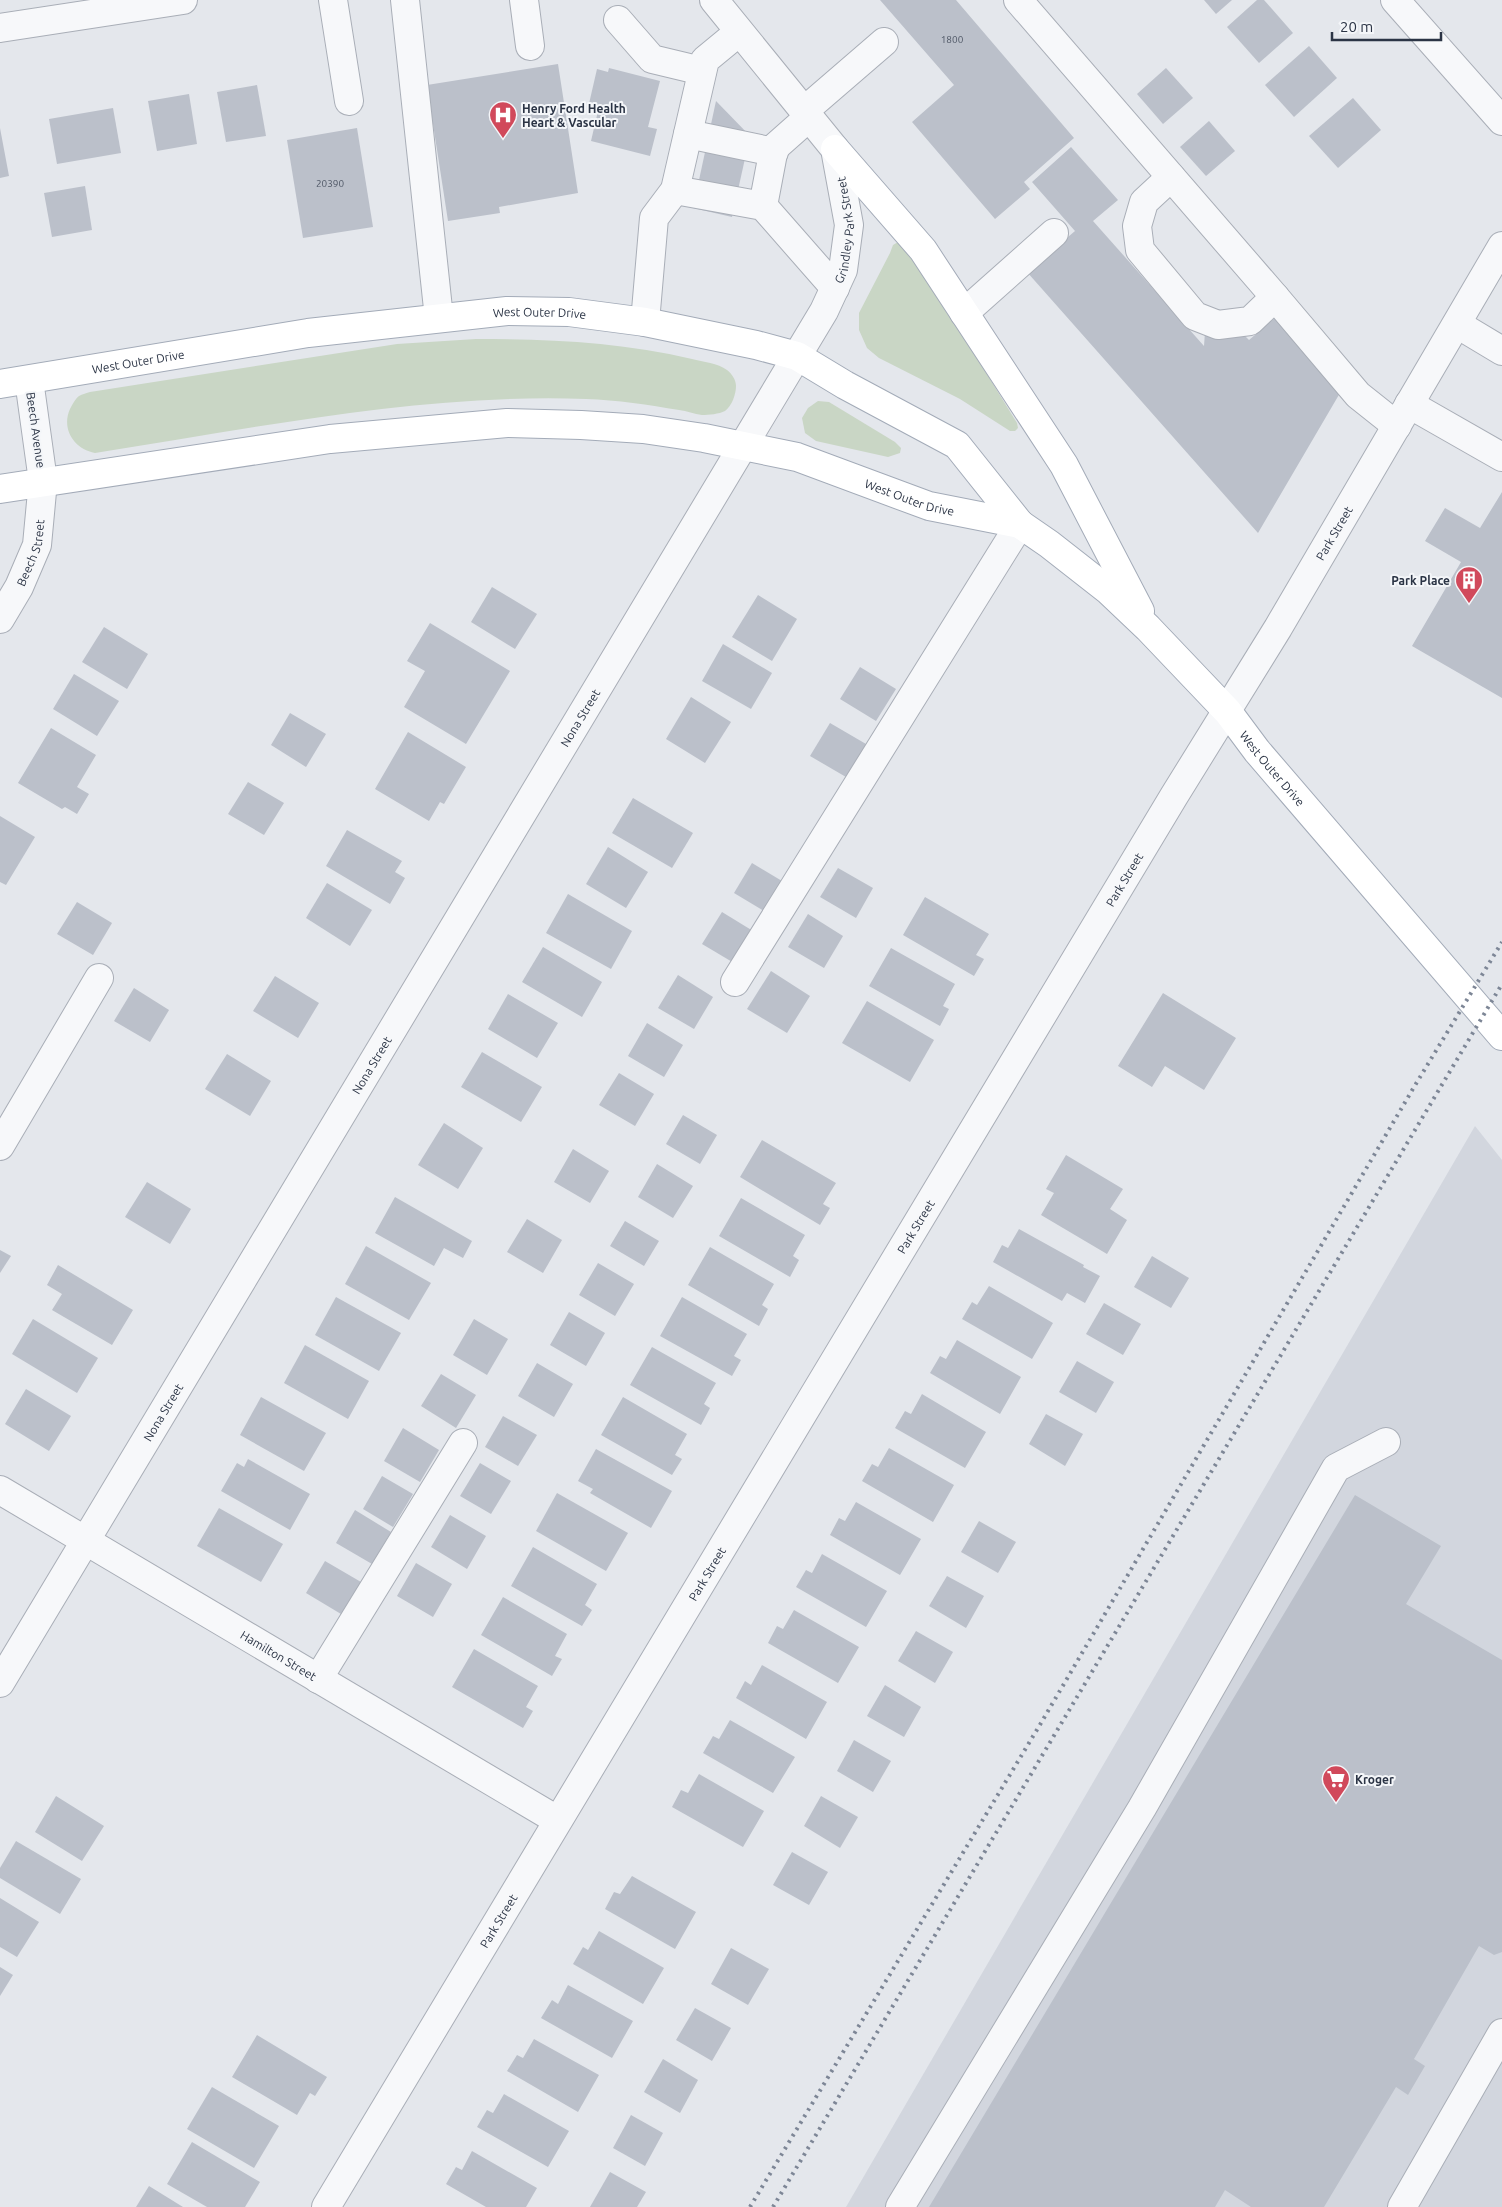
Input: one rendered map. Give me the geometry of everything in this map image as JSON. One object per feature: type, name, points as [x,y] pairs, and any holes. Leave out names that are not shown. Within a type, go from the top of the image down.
[{"type":"main road","points":[[836,149],[923,250],[1064,465],[1148,628]]},
{"type":"main road","name":"West Outer Drive","points":[[0,384],[308,333],[507,311],[569,312],[645,322],[756,345],[797,356],[845,385],[957,445],[1020,524],[1050,544],[1109,591],[1148,628],[1228,712],[1257,750],[1502,1036]]},
{"type":"main road","name":"West Outer Drive","points":[[0,488],[330,439],[507,423],[580,425],[643,429],[704,438],[797,457],[929,506],[1020,524]]},
{"type":"street","points":[[0,28],[183,0]]},
{"type":"street","points":[[333,0],[349,101]]},
{"type":"street","points":[[405,0],[439,318]]},
{"type":"street","points":[[524,0],[530,46]]},
{"type":"street","points":[[714,0],[836,149]]},
{"type":"street","points":[[1018,0],[1358,395],[1502,457]]},
{"type":"street","points":[[1395,0],[1502,122]]},
{"type":"street","points":[[618,20],[652,59],[702,71]]},
{"type":"street","points":[[645,322],[654,218],[675,190],[706,60],[739,32]]},
{"type":"street","points":[[763,206],[774,148],[807,114],[884,42]]},
{"type":"street","points":[[688,134],[774,152]]},
{"type":"street","name":"Grindley Park Street","points":[[743,446],[824,311],[843,270],[849,225],[836,149]]},
{"type":"street","points":[[1171,177],[1144,202],[1137,226],[1140,250],[1194,316],[1218,325],[1250,321],[1275,297]]},
{"type":"street","points":[[675,190],[763,206],[835,288]]},
{"type":"street","points":[[964,313],[1054,233]]},
{"type":"street","name":"Park Street","points":[[326,2207],[1174,796],[1228,712],[1502,246]]},
{"type":"street","points":[[1457,324],[1502,351]]},
{"type":"street","name":"Beech Avenue","points":[[28,380],[43,481]]},
{"type":"street","name":"Nona Street","points":[[0,1683],[743,446]]},
{"type":"street","name":"Beech Street","points":[[0,619],[19,587],[37,545],[43,481]]},
{"type":"street","points":[[735,982],[1020,524]]},
{"type":"street","points":[[0,1146],[99,978]]},
{"type":"street","points":[[900,2207],[1142,1808],[1336,1468],[1386,1442]]},
{"type":"street","points":[[318,1679],[463,1443]]},
{"type":"street","name":"Hamilton Street","points":[[0,1490],[557,1820]]},
{"type":"street","points":[[1402,2207],[1502,2033]]},
{"type":"shaded area","points":[[1475,1126],[1502,1160],[1502,2207],[846,2207]]},
{"type":"green space","points":[[898,242],[902,243],[942,301],[1017,423],[1018,428],[1015,431],[1010,431],[960,399],[879,358],[867,348],[859,330],[859,313],[893,245]]},
{"type":"green space","points":[[476,339],[611,345],[665,353],[710,363],[727,370],[734,379],[735,393],[732,403],[725,411],[711,415],[645,405],[586,399],[463,401],[339,414],[95,453],[75,443],[68,431],[67,424],[70,409],[79,396],[90,392],[397,344]]},
{"type":"green space","points":[[818,401],[829,402],[895,442],[901,448],[900,453],[888,457],[816,441],[805,433],[802,418],[808,408]]},
{"type":"building","points":[[880,0],[956,0],[1074,138],[1024,182],[1030,189],[995,219],[912,122],[954,85]]},
{"type":"building","points":[[1204,0],[1232,0],[1216,14]]},
{"type":"building","points":[[1257,0],[1264,0],[1293,33],[1259,63],[1227,27]]},
{"type":"building","points":[[1309,46],[1337,78],[1294,117],[1265,85]]},
{"type":"building","name":"Henry Ford Health Heart & Vascular","points":[[558,64],[578,193],[499,207],[500,213],[448,221],[427,85]]},
{"type":"building","points":[[609,68],[660,81],[648,127],[657,129],[650,156],[591,141],[598,111],[588,108],[597,69],[608,72]]},
{"type":"building","points":[[1166,68],[1193,98],[1163,124],[1137,94]]},
{"type":"building","points":[[257,85],[266,136],[226,142],[217,92]]},
{"type":"building","points":[[189,94],[197,144],[157,151],[148,101]]},
{"type":"building","points":[[1353,98],[1381,130],[1338,168],[1309,136]]},
{"type":"building","points":[[716,101],[750,136],[732,217],[693,208]]},
{"type":"building","points":[[113,108],[121,153],[57,164],[49,119]]},
{"type":"building","points":[[1209,121],[1235,151],[1206,176],[1180,147]]},
{"type":"building","points":[[0,128],[9,176],[0,178]]},
{"type":"building","points":[[357,128],[373,227],[303,238],[287,140]]},
{"type":"building","points":[[1071,147],[1118,200],[1093,221],[1204,346],[1205,332],[1245,336],[1249,340],[1276,317],[1340,393],[1258,533],[1027,272],[1075,231],[1032,182]]},
{"type":"building","points":[[85,186],[92,230],[52,237],[44,193]]},
{"type":"building","name":"Park Place","points":[[1502,492],[1502,698],[1412,646],[1461,562],[1425,541],[1445,508],[1480,528]]},
{"type":"building","points":[[492,587],[537,614],[515,649],[471,622]]},
{"type":"building","points":[[758,595],[797,619],[772,661],[732,637]]},
{"type":"building","points":[[430,623],[510,671],[466,744],[404,707],[425,671],[407,661]]},
{"type":"building","points":[[104,627],[148,654],[127,689],[82,662]]},
{"type":"building","points":[[723,644],[772,673],[751,709],[702,681]]},
{"type":"building","points":[[860,667],[896,689],[876,721],[840,699]]},
{"type":"building","points":[[74,674],[119,701],[97,736],[53,709]]},
{"type":"building","points":[[691,697],[731,722],[705,763],[666,739]]},
{"type":"building","points":[[290,713],[326,734],[306,767],[271,745]]},
{"type":"building","points":[[830,723],[866,744],[846,777],[810,756]]},
{"type":"building","points":[[51,728],[96,755],[77,787],[89,794],[77,814],[65,807],[62,809],[18,783]]},
{"type":"building","points":[[408,732],[466,767],[444,804],[440,802],[429,821],[375,789]]},
{"type":"building","points":[[248,782],[284,803],[264,835],[228,814]]},
{"type":"building","points":[[633,798],[693,833],[672,868],[612,833]]},
{"type":"building","points":[[0,816],[35,837],[6,885],[0,882]]},
{"type":"building","points":[[347,830],[402,861],[395,872],[405,878],[390,904],[326,866]]},
{"type":"building","points":[[608,847],[648,872],[626,908],[586,884]]},
{"type":"building","points":[[752,863],[782,881],[764,911],[734,893]]},
{"type":"building","points":[[838,868],[873,888],[856,918],[820,897]]},
{"type":"building","points":[[327,883],[372,910],[350,946],[306,918]]},
{"type":"building","points":[[568,894],[632,931],[611,969],[546,933]]},
{"type":"building","points":[[925,897],[989,934],[976,955],[984,959],[974,976],[903,935]]},
{"type":"building","points":[[77,902],[112,923],[93,955],[57,934]]},
{"type":"building","points":[[722,912],[753,931],[734,963],[702,944]]},
{"type":"building","points":[[808,914],[843,936],[824,968],[788,947]]},
{"type":"building","points":[[543,947],[602,982],[582,1017],[522,982]]},
{"type":"building","points":[[891,948],[955,984],[943,1006],[949,1009],[940,1026],[869,986]]},
{"type":"building","points":[[771,971],[810,996],[787,1033],[747,1009]]},
{"type":"building","points":[[678,975],[713,997],[694,1029],[658,1008]]},
{"type":"building","points":[[275,976],[319,1003],[298,1038],[253,1011]]},
{"type":"building","points":[[134,988],[169,1010],[150,1042],[114,1021]]},
{"type":"building","points":[[1163,993],[1236,1038],[1204,1090],[1165,1066],[1152,1087],[1118,1066]]},
{"type":"building","points":[[508,994],[558,1023],[537,1058],[488,1029]]},
{"type":"building","points":[[867,1001],[934,1040],[910,1082],[842,1043]]},
{"type":"building","points":[[647,1023],[683,1045],[664,1077],[628,1056]]},
{"type":"building","points":[[482,1052],[542,1087],[521,1122],[461,1087]]},
{"type":"building","points":[[227,1054],[271,1081],[250,1116],[205,1089]]},
{"type":"building","points":[[619,1073],[654,1094],[635,1126],[599,1105]]},
{"type":"building","points":[[683,1115],[717,1135],[700,1164],[666,1144]]},
{"type":"building","points":[[444,1123],[483,1148],[458,1189],[418,1165]]},
{"type":"building","points":[[762,1140],[836,1183],[823,1204],[830,1208],[820,1225],[740,1177]]},
{"type":"building","points":[[573,1149],[609,1171],[590,1203],[554,1182]]},
{"type":"building","points":[[1066,1155],[1123,1189],[1110,1209],[1127,1220],[1107,1254],[1041,1215],[1054,1193],[1046,1189]]},
{"type":"building","points":[[657,1164],[693,1186],[673,1218],[638,1197]]},
{"type":"building","points":[[147,1182],[191,1209],[170,1244],[125,1217]]},
{"type":"building","points":[[395,1197],[472,1241],[463,1258],[444,1248],[434,1266],[375,1233]]},
{"type":"building","points":[[741,1198],[805,1235],[793,1256],[799,1260],[790,1277],[719,1236]]},
{"type":"building","points":[[527,1219],[562,1240],[543,1273],[507,1252]]},
{"type":"building","points":[[625,1221],[659,1241],[644,1266],[610,1246]]},
{"type":"building","points":[[1019,1229],[1100,1276],[1085,1303],[1067,1293],[1062,1301],[993,1262],[1002,1245],[1008,1248]]},
{"type":"building","points":[[366,1246],[431,1283],[409,1320],[345,1284]]},
{"type":"building","points":[[710,1247],[774,1284],[762,1305],[768,1309],[759,1326],[688,1285]]},
{"type":"building","points":[[0,1250],[11,1256],[0,1273]]},
{"type":"building","points":[[1152,1256],[1189,1278],[1171,1308],[1134,1287]]},
{"type":"building","points":[[598,1263],[634,1284],[615,1316],[579,1295]]},
{"type":"building","points":[[58,1265],[133,1310],[112,1345],[52,1310],[62,1294],[47,1285]]},
{"type":"building","points":[[989,1286],[1053,1323],[1032,1359],[962,1319],[972,1302],[977,1305]]},
{"type":"building","points":[[336,1297],[401,1333],[379,1371],[315,1335]]},
{"type":"building","points":[[682,1297],[747,1334],[734,1356],[741,1360],[732,1376],[660,1336]]},
{"type":"building","points":[[1104,1303],[1141,1324],[1123,1355],[1086,1334]]},
{"type":"building","points":[[569,1312],[605,1333],[586,1366],[550,1345]]},
{"type":"building","points":[[33,1319],[98,1358],[77,1393],[12,1354]]},
{"type":"building","points":[[474,1319],[508,1339],[487,1375],[453,1355]]},
{"type":"building","points":[[957,1340],[1021,1377],[1000,1414],[930,1373],[940,1356],[946,1359]]},
{"type":"building","points":[[305,1345],[369,1381],[348,1419],[284,1383]]},
{"type":"building","points":[[652,1347],[716,1383],[704,1404],[710,1408],[701,1425],[630,1385]]},
{"type":"building","points":[[1077,1361],[1114,1382],[1096,1413],[1059,1392]]},
{"type":"building","points":[[537,1363],[573,1384],[554,1417],[518,1396]]},
{"type":"building","points":[[441,1374],[476,1395],[456,1428],[421,1406]]},
{"type":"building","points":[[26,1389],[71,1416],[49,1451],[5,1424]]},
{"type":"building","points":[[922,1394],[986,1432],[965,1468],[895,1428],[905,1411],[911,1414]]},
{"type":"building","points":[[261,1397],[326,1433],[304,1471],[240,1435]]},
{"type":"building","points":[[623,1397],[687,1434],[675,1455],[682,1459],[672,1475],[601,1435]]},
{"type":"building","points":[[1046,1414],[1083,1434],[1065,1466],[1029,1444]]},
{"type":"building","points":[[503,1416],[537,1435],[518,1466],[485,1447]]},
{"type":"building","points":[[403,1428],[439,1450],[420,1482],[384,1461]]},
{"type":"building","points":[[889,1448],[954,1485],[933,1522],[862,1481],[872,1464],[878,1467]]},
{"type":"building","points":[[596,1449],[672,1491],[651,1528],[590,1493],[593,1489],[578,1481]]},
{"type":"building","points":[[248,1459],[310,1494],[290,1530],[221,1491],[237,1463],[244,1467]]},
{"type":"building","points":[[480,1463],[511,1481],[491,1514],[460,1496]]},
{"type":"building","points":[[382,1476],[413,1494],[393,1527],[363,1509]]},
{"type":"building","points":[[557,1493],[628,1533],[606,1571],[536,1531]]},
{"type":"building","name":"Kroger","points":[[1355,1495],[1441,1546],[1406,1604],[1502,1660],[1502,1952],[1494,1955],[1479,1946],[1414,2059],[1425,2066],[1408,2095],[1396,2087],[1324,2207],[1251,2207],[1225,2190],[1215,2207],[929,2207]]},
{"type":"building","points":[[856,1502],[921,1539],[900,1575],[830,1535],[839,1518],[845,1521]]},
{"type":"building","points":[[219,1508],[283,1544],[261,1582],[197,1546]]},
{"type":"building","points":[[355,1510],[391,1532],[372,1564],[336,1543]]},
{"type":"building","points":[[450,1515],[486,1536],[467,1569],[431,1547]]},
{"type":"building","points":[[979,1521],[1016,1542],[998,1573],[961,1552]]},
{"type":"building","points":[[533,1547],[597,1584],[585,1605],[592,1610],[582,1626],[511,1586]]},
{"type":"building","points":[[822,1554],[887,1591],[866,1627],[796,1587],[806,1570],[812,1573]]},
{"type":"building","points":[[325,1561],[361,1582],[341,1614],[306,1593]]},
{"type":"building","points":[[416,1563],[452,1584],[433,1617],[397,1596]]},
{"type":"building","points":[[947,1576],[984,1596],[966,1628],[929,1606]]},
{"type":"building","points":[[503,1597],[567,1634],[555,1656],[562,1659],[552,1676],[481,1635]]},
{"type":"building","points":[[794,1610],[859,1647],[838,1683],[768,1643],[777,1626],[783,1629]]},
{"type":"building","points":[[916,1631],[953,1652],[935,1683],[898,1661]]},
{"type":"building","points":[[474,1649],[538,1686],[526,1707],[533,1711],[523,1728],[452,1687]]},
{"type":"building","points":[[762,1665],[827,1702],[806,1739],[736,1698],[745,1681],[751,1685]]},
{"type":"building","points":[[885,1685],[921,1707],[904,1737],[867,1716]]},
{"type":"building","points":[[730,1720],[795,1757],[773,1793],[703,1753],[713,1736],[719,1739]]},
{"type":"building","points":[[854,1740],[891,1761],[873,1792],[837,1771]]},
{"type":"building","points":[[699,1774],[764,1811],[743,1847],[672,1807],[681,1790],[688,1793]]},
{"type":"building","points":[[56,1796],[104,1826],[82,1861],[35,1832]]},
{"type":"building","points":[[821,1796],[858,1817],[840,1848],[804,1826]]},
{"type":"building","points":[[16,1841],[81,1879],[60,1914],[0,1878],[0,1868]]},
{"type":"building","points":[[792,1852],[828,1872],[809,1905],[773,1885]]},
{"type":"building","points":[[632,1876],[696,1912],[675,1949],[605,1909],[614,1892],[620,1894]]},
{"type":"building","points":[[0,1898],[39,1922],[17,1957],[0,1947]]},
{"type":"building","points":[[599,1931],[664,1968],[643,2004],[573,1964],[583,1947],[588,1950]]},
{"type":"building","points":[[731,1948],[769,1969],[748,2005],[711,1984]]},
{"type":"building","points":[[0,1967],[13,1975],[0,1996]]},
{"type":"building","points":[[568,1985],[633,2021],[612,2058],[541,2018],[552,2000],[558,2004]]},
{"type":"building","points":[[695,2008],[731,2028],[712,2061],[676,2040]]},
{"type":"building","points":[[257,2035],[327,2077],[315,2096],[310,2093],[297,2115],[232,2077]]},
{"type":"building","points":[[534,2039],[599,2075],[578,2112],[507,2071],[517,2055],[523,2058]]},
{"type":"building","points":[[663,2059],[698,2080],[680,2113],[644,2092]]},
{"type":"building","points":[[212,2087],[279,2126],[254,2168],[187,2129]]},
{"type":"building","points":[[504,2094],[569,2131],[548,2167],[477,2127],[487,2110],[493,2113]]},
{"type":"building","points":[[631,2115],[663,2133],[645,2166],[613,2148]]},
{"type":"building","points":[[192,2142],[260,2182],[245,2207],[207,2207],[167,2184]]},
{"type":"building","points":[[472,2151],[537,2188],[526,2207],[486,2207],[446,2184],[456,2167],[462,2170]]},
{"type":"building","points":[[610,2172],[646,2192],[637,2207],[590,2207]]},
{"type":"building","points":[[149,2186],[183,2207],[136,2207]]},
{"type":"railway","points":[[750,2207],[1041,1723],[1414,1087],[1502,942]]},
{"type":"railway","points":[[773,2207],[1502,984]]},
{"type":"place","name":"Henry Ford Health Heart & Vascular","points":[[503,139]]},
{"type":"place","name":"Park Place","points":[[1469,604]]},
{"type":"place","name":"Kroger","points":[[1336,1803]]}]
